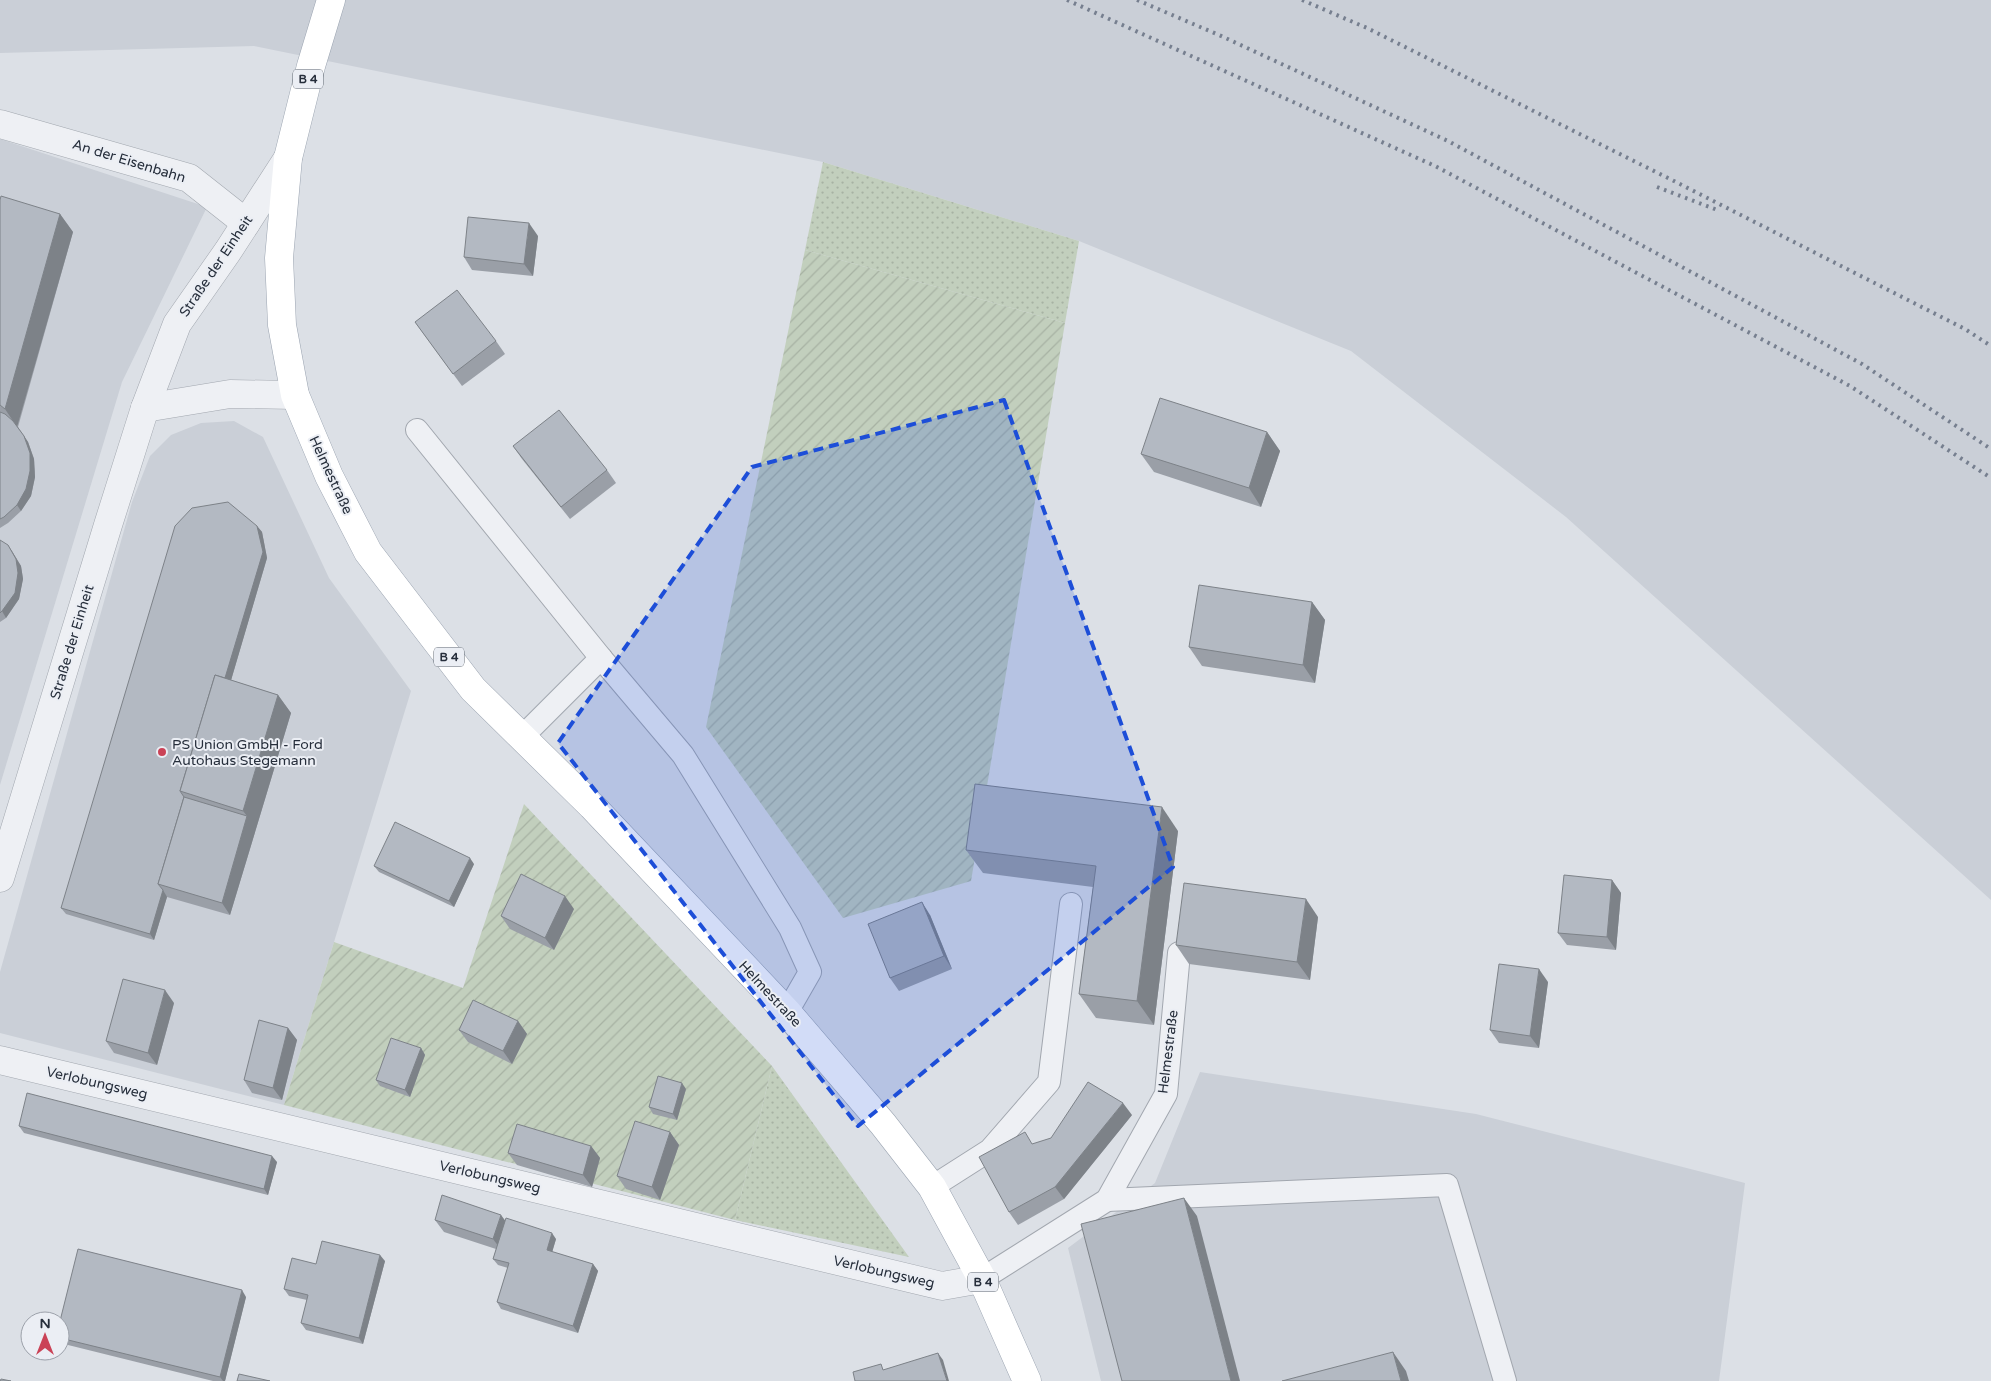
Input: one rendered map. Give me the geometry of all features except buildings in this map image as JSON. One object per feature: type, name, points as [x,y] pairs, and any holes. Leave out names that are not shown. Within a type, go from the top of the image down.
[{"type":"main road","name":"B 4","points":[[288,158],[311,66],[331,0]]},
{"type":"main road","name":"Helmestraße","points":[[288,158],[279,258],[282,325],[295,395],[329,476],[368,552],[473,689],[592,806],[787,1012],[883,1124],[932,1188],[982,1279],[1027,1381]]},
{"type":"street","name":"An der Eisenbahn","points":[[0,124],[189,178],[246,223]]},
{"type":"street","name":"Straße der Einheit","points":[[0,878],[146,408],[177,324],[228,251],[288,158]]},
{"type":"street","points":[[146,408],[230,394],[295,395]]},
{"type":"street","name":"Verlobungsweg","points":[[0,1060],[942,1286],[982,1279]]},
{"type":"lane","points":[[417,430],[683,755],[790,928],[810,972],[787,1012]]},
{"type":"lane","points":[[522,737],[602,658]]},
{"type":"lane","points":[[932,1188],[990,1150],[1049,1082],[1071,904]]},
{"type":"lane","name":"Helmestraße","points":[[982,1279],[1107,1200],[1166,1094],[1179,953]]},
{"type":"lane","points":[[1107,1200],[1447,1185],[1505,1381]]},
{"type":"highlighted area","points":[[1004,400],[1173,867],[858,1126],[558,743],[752,467]]},
{"type":"shaded area","points":[[0,0],[1991,0],[1991,900],[1566,517],[1351,351],[1079,241],[823,162],[254,46],[0,53]]},
{"type":"shaded area","points":[[0,139],[207,207],[122,382],[0,785]]},
{"type":"shaded area","points":[[234,421],[263,437],[329,578],[411,691],[284,1105],[0,1033],[0,972],[132,502],[150,456],[171,435],[201,423]]},
{"type":"shaded area","points":[[1200,1072],[1476,1114],[1745,1183],[1719,1381],[1101,1381],[1068,1248],[1155,1183]]},
{"type":"green space","points":[[823,162],[1079,241],[1065,323],[805,250]]},
{"type":"green space","points":[[805,250],[1065,323],[971,881],[843,918],[706,727]]},
{"type":"green space","points":[[524,804],[772,1066],[735,1220],[284,1105],[334,942],[463,988]]},
{"type":"green space","points":[[772,1066],[909,1257],[735,1220]]},
{"type":"railway","points":[[1067,0],[1435,166],[1850,386],[1991,478]]},
{"type":"railway","points":[[1137,0],[1219,35],[1448,141],[1862,364],[1991,449]]},
{"type":"railway","points":[[1302,0],[1367,28],[1674,181],[1965,329],[1991,346]]},
{"type":"railway","points":[[1657,187],[1720,211]]},
{"type":"place","name":"PS Union GmbH - Ford Autohaus Stegemann","points":[[162,752]]}]
